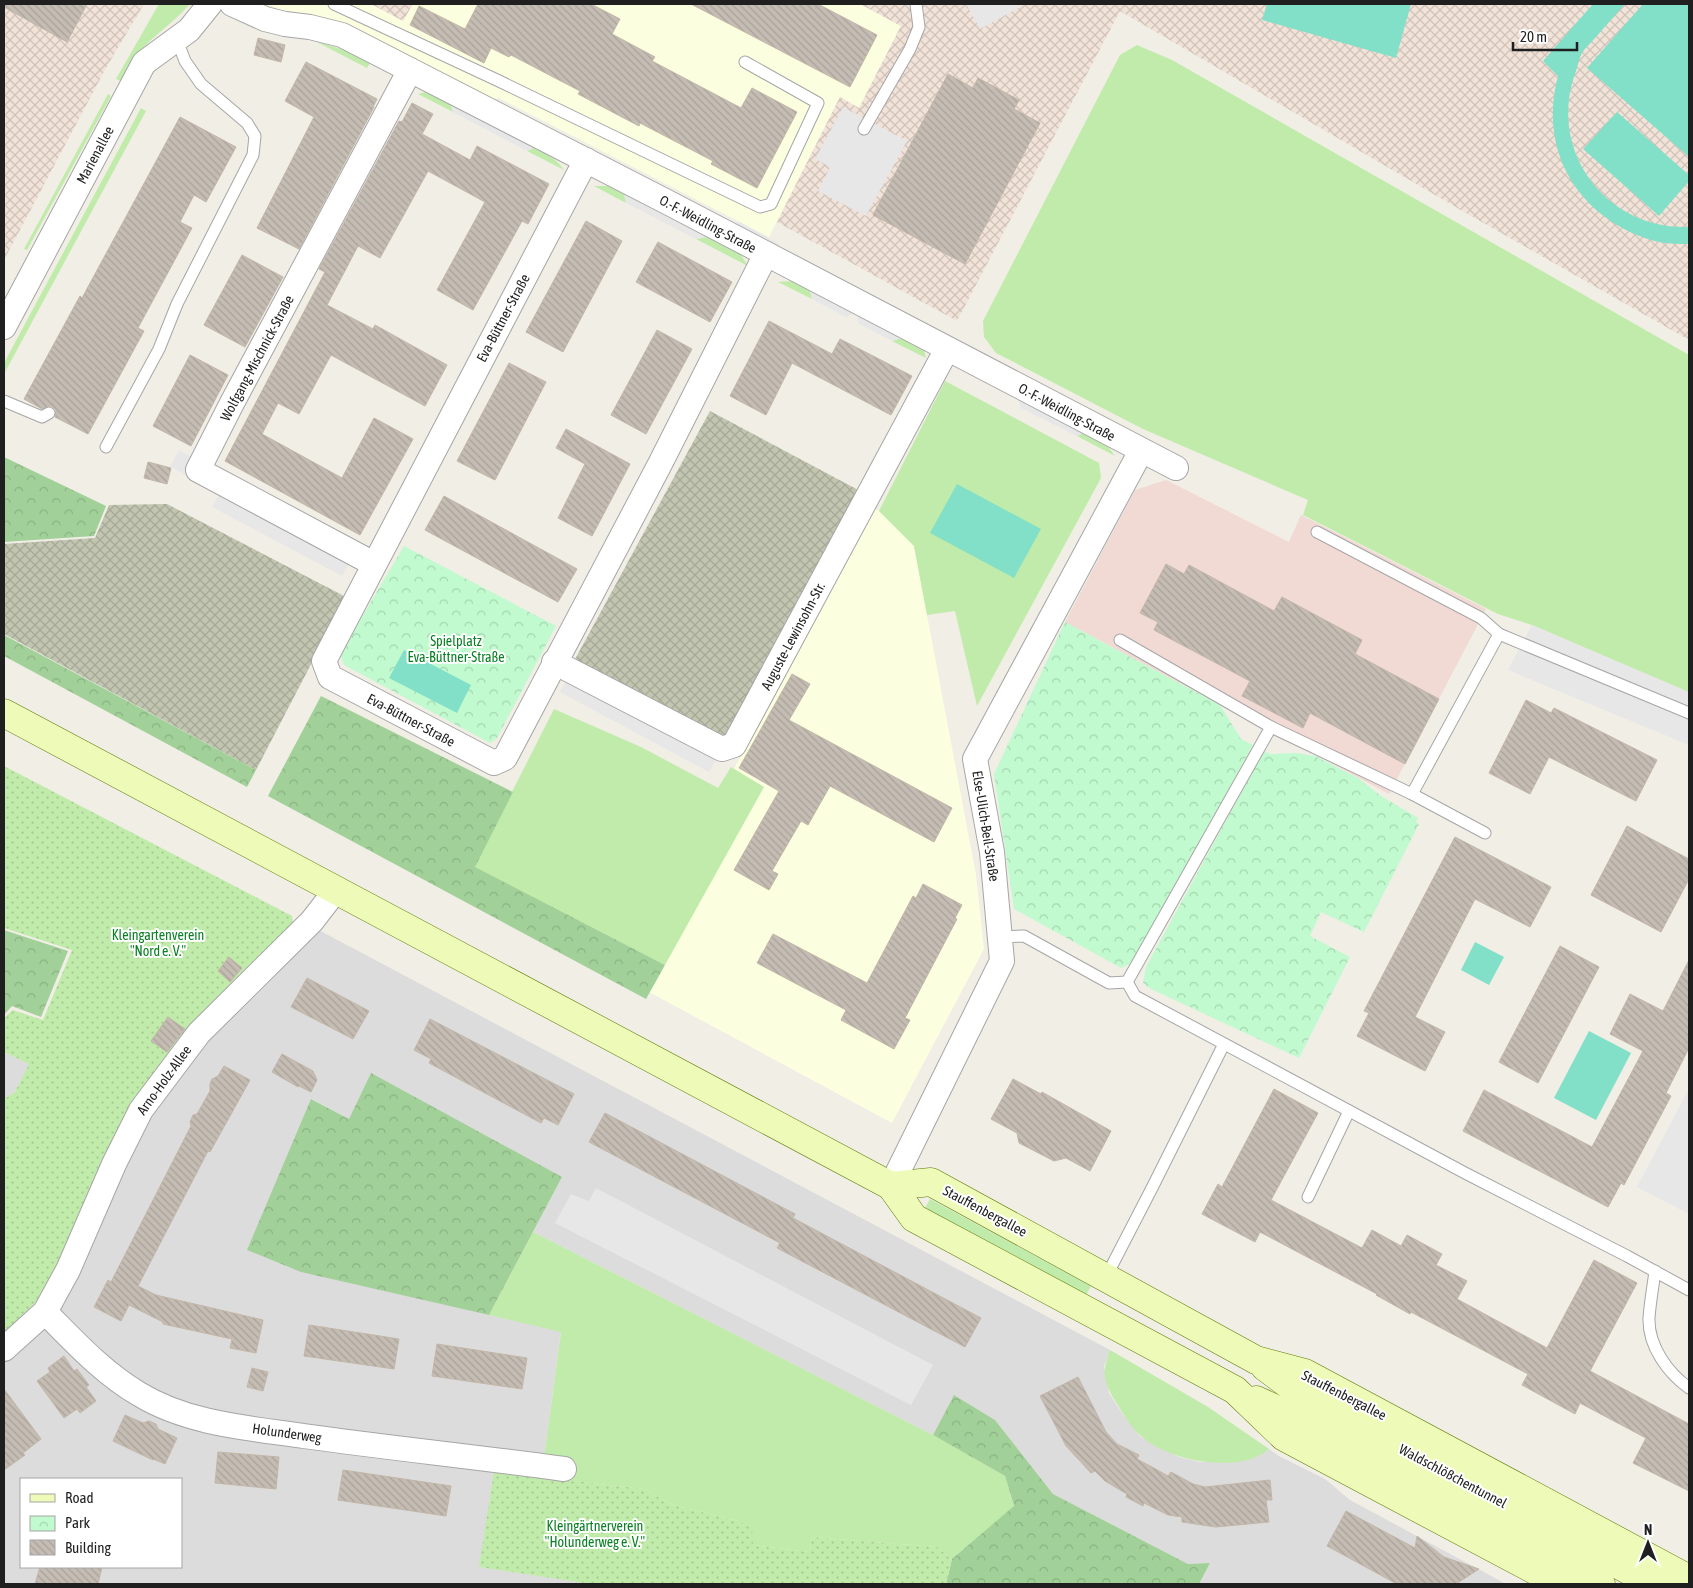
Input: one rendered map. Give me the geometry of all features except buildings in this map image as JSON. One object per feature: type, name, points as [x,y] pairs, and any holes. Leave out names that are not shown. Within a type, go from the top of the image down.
[{"type":"main road","points":[[4,713],[891,1186],[914,1218],[1235,1390],[1284,1437],[1561,1584]]},
{"type":"main road","name":"Stauffenbergallee","points":[[891,1186],[931,1182],[1106,1276],[1256,1360],[1305,1373],[1689,1579]]},
{"type":"main road","name":"Waldschlößchentunnel","points":[[1256,1360],[1296,1391],[1654,1584]]},
{"type":"main road","name":"Waldschlößchentunnel","points":[[1235,1390],[1291,1416],[1601,1584]]},
{"type":"street","name":"Marienallee","points":[[4,327],[144,63],[189,30],[210,4]]},
{"type":"street","name":"O.-F.-Weidling-Straße","points":[[232,4],[265,19],[342,35],[586,160],[1140,451],[1176,468]]},
{"type":"street","name":"Wolfgang-Mischnick-Straße","points":[[374,564],[198,470],[410,70]]},
{"type":"street","name":"Eva-Büttner-Straße","points":[[586,160],[324,661],[330,677],[494,763],[505,758],[660,464],[766,254]]},
{"type":"street","name":"Auguste-Lewinsohn-Str.","points":[[554,662],[722,749],[734,745],[947,349]]},
{"type":"street","name":"Else-Ulich-Beil-Straße","points":[[891,1186],[1002,961],[992,852],[975,759],[1140,451]]},
{"type":"street","name":"Arno-Holz-Allee","points":[[4,1349],[45,1312],[68,1270],[114,1164],[141,1110],[198,1033],[312,922],[336,890]]},
{"type":"street","name":"Holunderweg","points":[[45,1312],[102,1367],[140,1395],[178,1412],[223,1425],[403,1450],[564,1469]]},
{"type":"lane","points":[[334,4],[760,208],[771,204],[818,103],[745,62]]},
{"type":"lane","points":[[864,129],[910,49],[919,27],[916,4]]},
{"type":"lane","points":[[106,447],[160,349],[177,304],[253,155],[255,136],[247,123],[200,84],[185,61],[176,40]]},
{"type":"lane","points":[[4,402],[42,417],[49,413]]},
{"type":"lane","points":[[1317,532],[1481,618],[1499,634],[1689,713]]},
{"type":"lane","points":[[1412,794],[1499,634]]},
{"type":"lane","points":[[1120,640],[1271,727],[1412,794],[1485,833]]},
{"type":"lane","points":[[1127,982],[1271,727]]},
{"type":"lane","points":[[1000,937],[1024,936],[1109,984],[1127,982]]},
{"type":"lane","points":[[1127,982],[1135,996],[1465,1173],[1689,1290]]},
{"type":"lane","points":[[1106,1276],[1224,1044]]},
{"type":"lane","points":[[1308,1197],[1349,1111]]},
{"type":"lane","points":[[1655,1271],[1649,1319],[1650,1333],[1663,1361],[1689,1388]]},
{"type":"shaded area","points":[[4,4],[144,4],[107,66],[4,260]]},
{"type":"shaded area","points":[[266,4],[371,4],[403,21],[413,4],[860,4],[901,26],[859,108],[840,97],[769,237],[499,98],[493,99],[350,26],[321,17],[282,10]]},
{"type":"shaded area","points":[[371,4],[413,4],[403,21]]},
{"type":"shaded area","points":[[860,4],[1689,4],[1689,340],[1459,209],[1120,11],[957,321],[777,222],[840,97],[859,108],[901,26]]},
{"type":"shaded area","points":[[966,4],[1026,4],[980,29]]},
{"type":"shaded area","points":[[451,105],[533,148],[527,151],[453,112]]},
{"type":"shaded area","points":[[843,107],[907,141],[866,216],[818,191],[830,167],[815,159]]},
{"type":"shaded area","points":[[624,194],[706,237],[696,239],[626,203]]},
{"type":"shaded area","points":[[739,222],[778,243],[781,251],[730,225]]},
{"type":"shaded area","points":[[810,291],[853,313],[846,317],[812,299]]},
{"type":"shaded area","points":[[858,316],[901,338],[892,341],[858,323]]},
{"type":"shaded area","points":[[1018,399],[1084,433],[1077,436],[1021,408]]},
{"type":"shaded area","points":[[710,411],[862,492],[731,735],[720,738],[573,663]]},
{"type":"shaded area","points":[[179,450],[193,458],[184,474],[170,466]]},
{"type":"shaded area","points":[[1166,480],[1289,542],[1301,515],[1486,609],[1389,794],[1065,622],[1135,490]]},
{"type":"shaded area","points":[[219,495],[349,564],[342,576],[212,507]]},
{"type":"shaded area","points":[[167,504],[346,597],[256,770],[4,634],[4,544],[95,538],[109,505]]},
{"type":"shaded area","points":[[871,507],[879,511],[914,546],[976,875],[984,949],[892,1123],[649,992],[764,787],[734,769]]},
{"type":"shaded area","points":[[1532,625],[1689,692],[1689,745],[1508,670]]},
{"type":"shaded area","points":[[572,670],[722,749],[709,772],[560,692]]},
{"type":"shaded area","points":[[313,927],[1110,1350],[1104,1366],[1109,1393],[1140,1436],[1154,1445],[1179,1457],[1200,1462],[1227,1462],[1257,1457],[1269,1449],[1325,1479],[1350,1500],[1506,1584],[1199,1584],[1210,1563],[1188,1564],[1053,1494],[995,1420],[954,1395],[933,1435],[533,1232],[562,1177],[349,1119],[312,1099],[302,1272],[561,1331],[544,1458],[480,1567],[591,1584],[4,1584],[4,1360],[147,1112],[197,1048]]},
{"type":"shaded area","points":[[4,1052],[30,1064],[15,1092],[4,1099]]},
{"type":"shaded area","points":[[1689,1089],[1689,1214],[1637,1187]]},
{"type":"shaded area","points":[[596,1188],[933,1365],[911,1405],[555,1223],[571,1194],[589,1201]]},
{"type":"green space","points":[[159,4],[190,4],[136,55],[127,67],[121,81],[116,79]]},
{"type":"green space","points":[[1267,4],[1411,4],[1396,58],[1262,20]]},
{"type":"green space","points":[[1593,4],[1625,4],[1585,49],[1579,59],[1569,101],[1569,129],[1577,156],[1590,180],[1609,200],[1632,215],[1659,224],[1689,227],[1689,244],[1665,243],[1651,240],[1625,229],[1603,215],[1584,198],[1570,177],[1559,155],[1554,130],[1553,104],[1558,76],[1543,61]]},
{"type":"green space","points":[[1643,4],[1689,4],[1689,157],[1587,68]]},
{"type":"green space","points":[[315,41],[344,50],[370,63],[367,68]]},
{"type":"green space","points":[[1137,45],[1172,60],[1689,355],[1689,693],[1532,625],[1498,614],[1303,515],[1308,500],[1143,429],[996,353],[984,337],[983,321],[1120,55]]},
{"type":"green space","points":[[426,92],[451,105],[453,112],[418,94]]},
{"type":"green space","points":[[108,94],[111,96],[27,250],[24,249]]},
{"type":"green space","points":[[141,108],[146,111],[4,374],[4,363]]},
{"type":"green space","points":[[1617,112],[1689,175],[1689,181],[1659,216],[1583,149]]},
{"type":"green space","points":[[533,148],[554,159],[564,170],[527,151]]},
{"type":"green space","points":[[594,186],[608,186],[624,194],[626,203]]},
{"type":"green space","points":[[706,237],[741,255],[748,266],[696,239]]},
{"type":"green space","points":[[792,281],[810,291],[812,299],[778,282]]},
{"type":"green space","points":[[901,338],[924,350],[926,358],[892,341]]},
{"type":"green space","points":[[945,381],[1099,463],[1101,478],[977,706],[955,611],[927,615],[914,546],[879,511]]},
{"type":"green space","points":[[1084,433],[1106,444],[1115,456],[1077,436]]},
{"type":"green space","points":[[4,457],[106,506],[94,536],[4,542]]},
{"type":"green space","points":[[957,484],[1041,529],[1014,578],[930,533]]},
{"type":"green space","name":"Spielplatz Eva-Büttner-Straße","points":[[404,546],[556,626],[497,738],[490,743],[344,665],[340,654]]},
{"type":"green space","points":[[1065,622],[1220,705],[1241,739],[1253,745],[1134,962],[1121,968],[1014,909],[994,774]]},
{"type":"green space","points":[[4,635],[256,770],[247,787],[4,656]]},
{"type":"green space","points":[[404,650],[471,685],[457,713],[389,678]]},
{"type":"green space","points":[[321,696],[513,792],[475,867],[665,965],[646,999],[268,796]]},
{"type":"green space","points":[[554,709],[641,747],[718,788],[731,767],[764,787],[665,965],[474,867]]},
{"type":"green space","points":[[1264,751],[1270,754],[1296,753],[1315,756],[1358,778],[1381,796],[1418,818],[1416,822],[1419,824],[1364,932],[1321,912],[1310,936],[1350,957],[1299,1058],[1151,989],[1143,983],[1146,967]]},
{"type":"green space","name":"Kleingartenverein \"Nord e. V.\"","points":[[4,766],[292,916],[293,923],[191,1032],[60,1265],[35,1303],[4,1332],[4,1099],[15,1092],[29,1064],[4,1052],[4,1018],[13,1010],[43,1020],[72,950],[4,928]]},
{"type":"green space","points":[[4,930],[68,951],[41,1017],[12,1006],[4,1015]]},
{"type":"green space","points":[[1475,942],[1504,957],[1489,985],[1461,970]]},
{"type":"green space","points":[[1589,1031],[1631,1053],[1596,1120],[1554,1098]]},
{"type":"green space","points":[[371,1073],[562,1177],[489,1315],[301,1272],[247,1250],[311,1099],[349,1119]]},
{"type":"green space","points":[[930,1199],[1091,1286],[1085,1297],[924,1210]]},
{"type":"green space","points":[[533,1232],[933,1435],[1005,1476],[1014,1507],[952,1559],[937,1547],[812,1537],[809,1552],[753,1545],[738,1521],[673,1505],[644,1489],[563,1480],[544,1458],[561,1332],[489,1315]]},
{"type":"green space","points":[[1110,1350],[1208,1407],[1269,1449],[1258,1456],[1243,1461],[1212,1463],[1179,1456],[1164,1451],[1151,1443],[1131,1425],[1107,1386],[1105,1366]]},
{"type":"green space","points":[[954,1395],[995,1420],[1053,1494],[1188,1564],[1210,1563],[1199,1584],[946,1584],[952,1559],[1014,1506],[1005,1476],[933,1435]]},
{"type":"green space","name":"Kleingärtnerverein \"Holunderweg e. V.\"","points":[[494,1472],[644,1489],[673,1505],[738,1521],[752,1528],[753,1545],[809,1552],[812,1537],[937,1547],[952,1559],[946,1584],[591,1584],[479,1567]]}]
